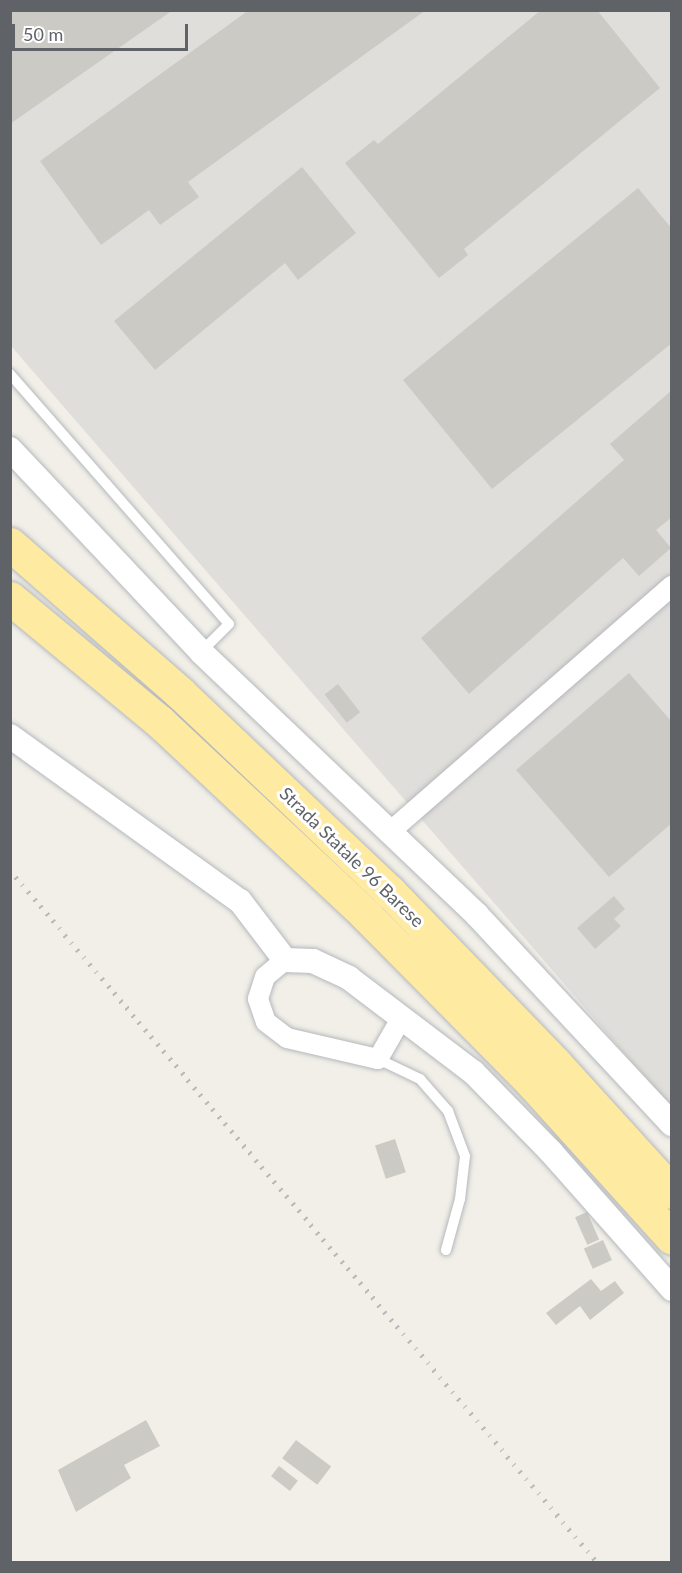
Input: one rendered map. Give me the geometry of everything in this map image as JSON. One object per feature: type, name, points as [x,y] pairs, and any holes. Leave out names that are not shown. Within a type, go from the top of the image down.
[{"type":"highway","name":"Strada Statale 96 Barese","points":[[10,544],[180,693],[390,892],[556,1064],[672,1192]]},
{"type":"highway","name":"Strada Statale 96 Barese","points":[[10,598],[160,722],[366,915],[533,1084],[672,1238]]},
{"type":"street","points":[[10,449],[201,652],[392,830],[477,915],[672,1124]]},
{"type":"street","points":[[392,830],[672,586]]},
{"type":"street","points":[[10,736],[240,901],[285,960]]},
{"type":"street","points":[[402,1017],[378,1059],[287,1038],[266,1022],[258,999],[265,977],[285,960],[313,961],[349,978],[402,1017],[473,1072],[551,1152],[672,1289]]},
{"type":"lane","points":[[10,374],[229,624],[201,652]]},
{"type":"lane","points":[[378,1059],[420,1079],[448,1111],[465,1156],[460,1199],[446,1250]]},
{"type":"shaded area","points":[[10,11],[671,11],[671,1107],[11,346]]},
{"type":"building","points":[[10,10],[173,10],[10,124]]},
{"type":"building","points":[[249,10],[426,10],[188,182],[199,197],[160,225],[149,210],[101,245],[40,161]]},
{"type":"building","points":[[541,10],[597,10],[660,88],[464,249],[468,255],[439,278],[345,163],[374,140],[378,144]]},
{"type":"building","points":[[302,167],[356,233],[298,280],[285,263],[155,370],[114,321]]},
{"type":"building","points":[[638,188],[672,229],[672,343],[492,489],[403,380]]},
{"type":"building","points":[[672,390],[672,517],[656,530],[671,548],[639,576],[623,558],[469,694],[421,638],[624,460],[610,444]]},
{"type":"building","points":[[629,673],[672,722],[672,823],[609,877],[516,770]]},
{"type":"building","points":[[338,684],[360,712],[347,723],[325,694]]},
{"type":"building","points":[[614,896],[625,909],[614,919],[621,926],[595,949],[577,928]]},
{"type":"building","points":[[395,1139],[406,1172],[386,1179],[375,1145]]},
{"type":"building","points":[[587,1212],[599,1239],[587,1245],[575,1217]]},
{"type":"building","points":[[603,1240],[612,1260],[593,1269],[584,1249]]},
{"type":"building","points":[[591,1279],[601,1291],[615,1281],[624,1293],[590,1320],[580,1306],[556,1325],[546,1313]]},
{"type":"building","points":[[146,1420],[160,1446],[124,1465],[131,1478],[76,1512],[58,1470]]},
{"type":"building","points":[[296,1440],[331,1466],[317,1485],[282,1458]]},
{"type":"building","points":[[279,1466],[298,1481],[290,1491],[271,1476]]},
{"type":"railway","points":[[10,870],[597,1562]]}]
